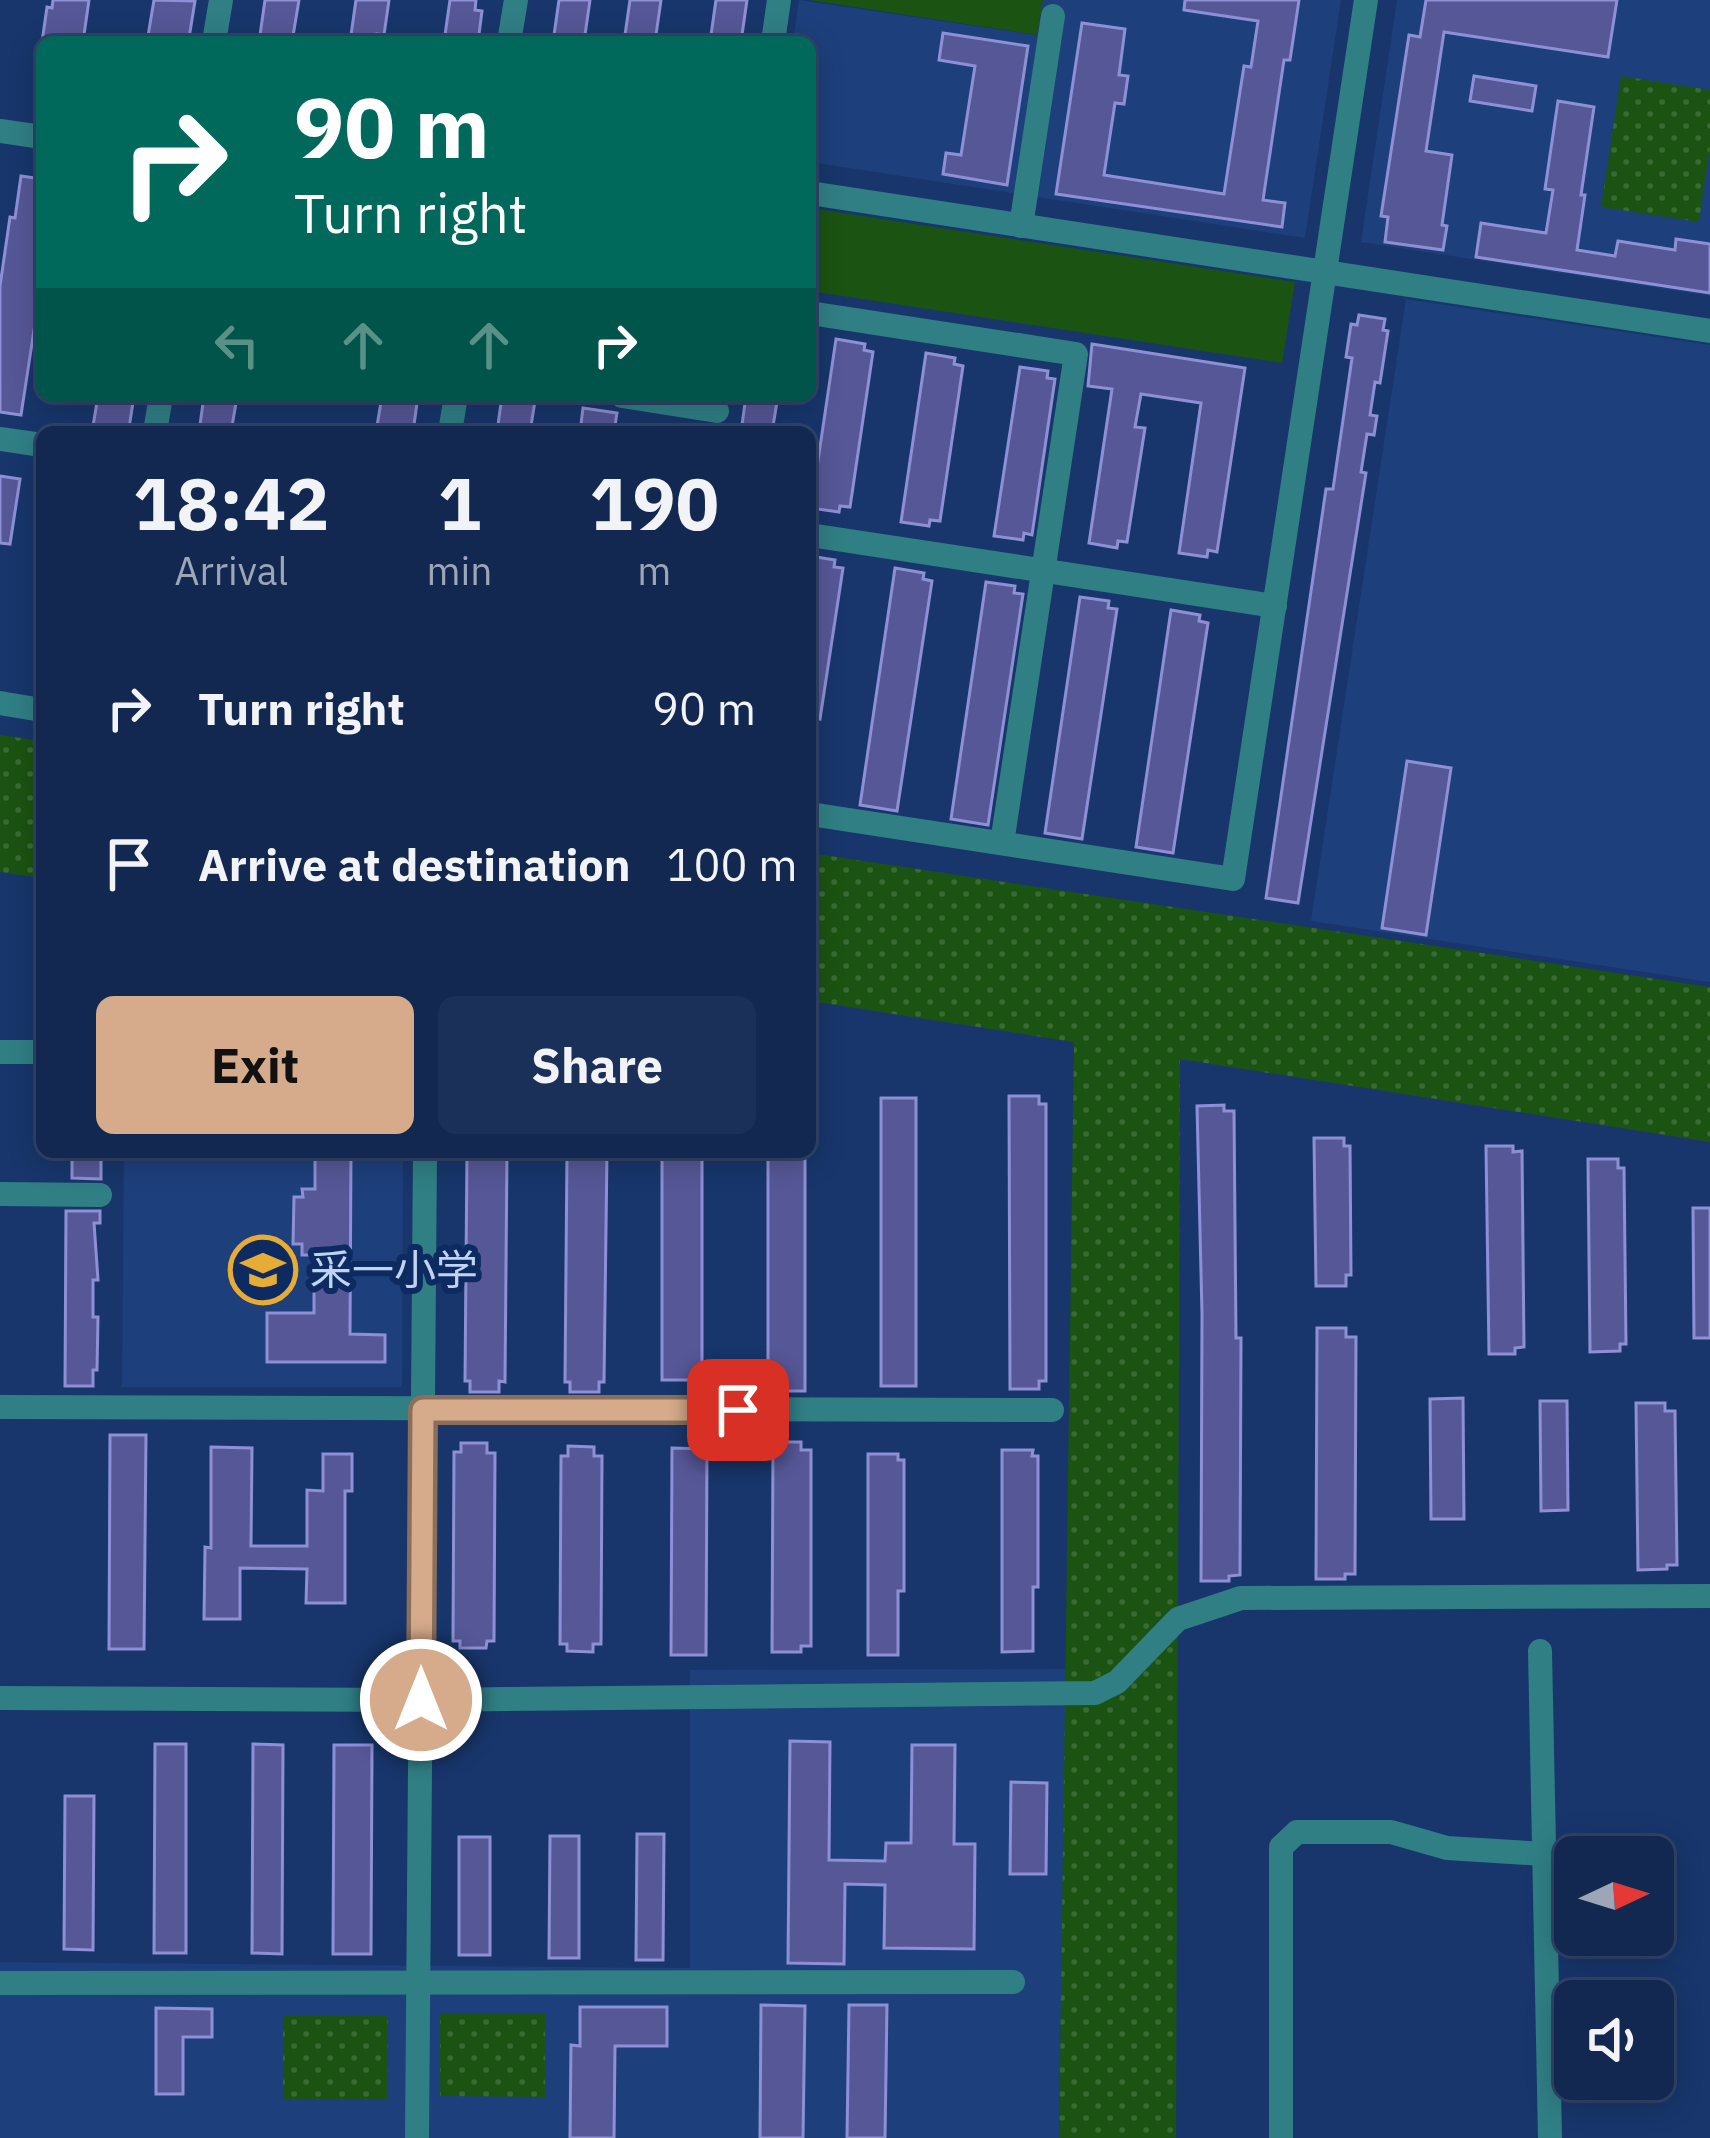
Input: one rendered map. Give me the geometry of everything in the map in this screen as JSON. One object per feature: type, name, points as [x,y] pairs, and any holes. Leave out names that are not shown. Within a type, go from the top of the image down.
[{"type":"lane","points":[[215,36],[220,0]]},
{"type":"lane","points":[[510,36],[516,0]]},
{"type":"lane","points":[[774,36],[779,0]]},
{"type":"lane","points":[[816,815],[1233,879],[1366,0]]},
{"type":"lane","points":[[1021,226],[1052,16]]},
{"type":"lane","points":[[0,131],[36,136]]},
{"type":"lane","points":[[816,194],[1710,331]]},
{"type":"lane","points":[[816,314],[1076,354],[1002,843]]},
{"type":"lane","points":[[656,402],[717,413]]},
{"type":"lane","points":[[0,439],[36,444]]},
{"type":"lane","points":[[816,536],[1275,606]]},
{"type":"lane","points":[[0,704],[36,709]]},
{"type":"lane","points":[[0,1052],[36,1052]]},
{"type":"lane","points":[[417,2138],[425,1158]]},
{"type":"lane","points":[[0,1194],[100,1195]]},
{"type":"lane","points":[[0,1407],[1052,1410]]},
{"type":"lane","points":[[0,1698],[421,1700],[1095,1693],[1117,1682],[1178,1618],[1241,1598],[1710,1596]]},
{"type":"lane","points":[[1540,1652],[1550,2138]]},
{"type":"lane","points":[[1281,2138],[1281,1847],[1297,1832],[1391,1832],[1447,1848],[1544,1854]]},
{"type":"lane","points":[[0,1983],[1013,1982]]},
{"type":"shaded area","points":[[799,0],[1036,35],[1043,0],[1341,0],[1305,238],[816,163],[816,36],[794,36]]},
{"type":"shaded area","points":[[1397,0],[1710,0],[1710,296],[1361,242]]},
{"type":"shaded area","points":[[1406,299],[1710,345],[1710,982],[1311,921]]},
{"type":"shaded area","name":"采一小学","points":[[124,1158],[403,1158],[402,1387],[122,1387]]},
{"type":"shaded area","points":[[1066,1669],[1059,2138],[0,2138],[0,1962],[690,1968],[690,1670]]},
{"type":"green space","points":[[809,0],[1043,0],[1037,35]]},
{"type":"green space","points":[[1621,76],[1710,90],[1710,146],[1699,222],[1601,207]]},
{"type":"green space","points":[[816,209],[1295,282],[1282,363],[816,292]]},
{"type":"green space","points":[[0,735],[36,740],[36,877],[0,872]]},
{"type":"green space","points":[[816,854],[1710,987],[1710,1142],[1180,1059],[1176,2138],[1059,2138],[1074,1042],[816,1002]]},
{"type":"green space","points":[[440,2013],[545,2013],[545,2097],[440,2096]]},
{"type":"green space","points":[[283,2016],[388,2016],[387,2100],[283,2099]]},
{"type":"building","points":[[53,0],[89,0],[84,36],[43,36],[47,7],[52,8]]},
{"type":"building","points":[[154,0],[195,1],[189,36],[148,36]]},
{"type":"building","points":[[265,0],[299,0],[293,36],[260,36]]},
{"type":"building","points":[[356,0],[389,0],[384,35],[351,36]]},
{"type":"building","points":[[450,0],[476,0],[475,10],[482,11],[479,36],[445,36]]},
{"type":"building","points":[[559,0],[590,0],[585,36],[554,36]]},
{"type":"building","points":[[630,0],[661,0],[656,36],[625,36]]},
{"type":"building","points":[[716,0],[747,0],[742,36],[711,36]]},
{"type":"building","points":[[1185,0],[1299,0],[1290,60],[1284,60],[1263,200],[1285,203],[1282,227],[1056,194],[1082,23],[1125,29],[1119,75],[1128,76],[1124,104],[1115,103],[1104,175],[1224,194],[1244,66],[1251,67],[1258,21],[1184,10]]},
{"type":"building","points":[[1426,0],[1617,0],[1608,57],[1444,32],[1426,151],[1452,155],[1443,250],[1385,242],[1388,217],[1381,216],[1409,35],[1420,37]]},
{"type":"building","points":[[943,33],[1028,46],[1007,185],[943,174],[946,153],[961,155],[975,66],[939,60]]},
{"type":"building","points":[[1474,76],[1536,86],[1532,111],[1470,101]]},
{"type":"building","points":[[1558,101],[1594,107],[1577,250],[1615,256],[1618,241],[1675,250],[1676,239],[1710,244],[1710,293],[1476,257],[1481,223],[1546,233],[1553,190],[1545,189]]},
{"type":"building","points":[[21,176],[36,178],[36,317],[21,415],[0,412],[0,286],[10,217],[15,218]]},
{"type":"building","points":[[1359,315],[1385,319],[1383,330],[1388,331],[1380,383],[1375,382],[1370,415],[1377,416],[1374,435],[1367,434],[1361,472],[1366,473],[1298,903],[1266,898],[1326,489],[1333,489],[1352,358],[1346,357],[1351,324],[1357,325]]},
{"type":"building","points":[[836,339],[865,344],[864,350],[873,352],[850,507],[840,506],[839,512],[816,509],[816,474]]},
{"type":"building","points":[[1092,344],[1245,368],[1217,552],[1208,550],[1207,557],[1179,553],[1201,403],[1141,394],[1135,427],[1145,428],[1127,542],[1118,541],[1117,548],[1089,543],[1112,389],[1088,386]]},
{"type":"building","points":[[926,353],[955,358],[954,364],[963,366],[940,521],[930,520],[929,526],[901,522]]},
{"type":"building","points":[[1020,367],[1048,371],[1047,378],[1055,379],[1032,535],[1024,533],[1023,540],[994,536]]},
{"type":"building","points":[[97,402],[133,402],[129,426],[93,426]]},
{"type":"building","points":[[203,402],[236,403],[232,426],[200,426]]},
{"type":"building","points":[[381,402],[417,402],[414,426],[377,426]]},
{"type":"building","points":[[501,402],[535,402],[531,426],[498,426]]},
{"type":"building","points":[[745,402],[777,402],[773,426],[742,426]]},
{"type":"building","points":[[583,408],[617,413],[615,426],[581,426]]},
{"type":"building","points":[[0,476],[20,479],[10,544],[0,543]]},
{"type":"building","points":[[816,557],[835,560],[834,567],[843,568],[820,719],[816,719]]},
{"type":"building","points":[[895,568],[924,573],[923,579],[932,581],[897,811],[860,805]]},
{"type":"building","points":[[986,582],[1015,586],[1014,593],[1023,594],[988,825],[951,819]]},
{"type":"building","points":[[1080,597],[1109,601],[1108,608],[1117,609],[1082,839],[1045,833]]},
{"type":"building","points":[[1171,610],[1200,615],[1199,621],[1208,623],[1173,853],[1136,847]]},
{"type":"building","points":[[1407,761],[1451,768],[1426,935],[1382,928]]},
{"type":"building","points":[[1009,1096],[1039,1096],[1039,1104],[1046,1104],[1046,1381],[1039,1381],[1039,1389],[1010,1389]]},
{"type":"building","points":[[881,1098],[916,1098],[916,1386],[881,1386]]},
{"type":"building","points":[[1224,1105],[1224,1111],[1234,1111],[1236,1338],[1241,1338],[1240,1575],[1229,1576],[1229,1581],[1201,1581],[1197,1106]]},
{"type":"building","points":[[1314,1138],[1344,1138],[1344,1146],[1350,1146],[1351,1275],[1346,1275],[1346,1286],[1316,1286]]},
{"type":"building","points":[[1486,1146],[1513,1146],[1513,1152],[1522,1151],[1524,1347],[1515,1348],[1515,1354],[1489,1354]]},
{"type":"building","points":[[72,1158],[101,1158],[101,1179],[72,1178]]},
{"type":"building","points":[[315,1158],[351,1158],[350,1334],[385,1335],[385,1362],[267,1362],[267,1313],[314,1313],[314,1255],[302,1255],[302,1244],[293,1244],[294,1197],[303,1197],[302,1189],[315,1189]]},
{"type":"building","points":[[467,1158],[507,1158],[505,1382],[499,1381],[499,1392],[470,1392],[470,1381],[465,1381]]},
{"type":"building","points":[[567,1158],[607,1158],[604,1382],[599,1382],[599,1392],[570,1392],[570,1382],[565,1382]]},
{"type":"building","points":[[662,1158],[702,1158],[702,1380],[662,1380]]},
{"type":"building","points":[[768,1158],[805,1158],[805,1391],[768,1391]]},
{"type":"building","points":[[1588,1159],[1618,1159],[1618,1168],[1624,1168],[1626,1344],[1620,1344],[1620,1351],[1590,1352]]},
{"type":"building","points":[[1693,1208],[1710,1208],[1710,1338],[1694,1338]]},
{"type":"building","points":[[66,1211],[100,1211],[100,1223],[94,1223],[98,1280],[93,1280],[93,1317],[98,1317],[93,1386],[65,1386]]},
{"type":"building","points":[[1317,1328],[1346,1328],[1346,1337],[1356,1337],[1355,1574],[1345,1574],[1345,1579],[1316,1579]]},
{"type":"building","points":[[1463,1398],[1464,1519],[1431,1519],[1430,1399]]},
{"type":"building","points":[[1540,1401],[1567,1401],[1568,1510],[1541,1511]]},
{"type":"building","points":[[1636,1403],[1665,1403],[1665,1411],[1675,1411],[1677,1565],[1667,1565],[1667,1569],[1638,1570]]},
{"type":"building","points":[[110,1435],[146,1435],[144,1649],[109,1649]]},
{"type":"building","points":[[773,1442],[801,1442],[801,1450],[811,1450],[811,1646],[801,1646],[801,1652],[772,1652]]},
{"type":"building","points":[[461,1443],[487,1443],[487,1453],[495,1453],[494,1641],[487,1641],[486,1648],[460,1648],[460,1641],[453,1641],[454,1452],[461,1452]]},
{"type":"building","points":[[568,1446],[594,1447],[594,1456],[602,1456],[601,1644],[593,1644],[593,1652],[567,1651],[567,1644],[560,1644],[561,1456],[568,1456]]},
{"type":"building","points":[[211,1447],[252,1448],[251,1546],[307,1546],[307,1490],[323,1491],[323,1454],[352,1454],[352,1491],[345,1491],[345,1603],[306,1603],[307,1569],[240,1568],[240,1619],[204,1619],[205,1547],[211,1548]]},
{"type":"building","points":[[672,1448],[707,1449],[706,1655],[671,1655]]},
{"type":"building","points":[[1002,1450],[1033,1450],[1032,1456],[1038,1456],[1033,1651],[1002,1652]]},
{"type":"building","points":[[868,1454],[898,1454],[898,1460],[904,1460],[904,1591],[898,1591],[898,1655],[868,1655]]},
{"type":"building","points":[[790,1741],[830,1742],[829,1860],[885,1861],[886,1843],[911,1843],[912,1745],[955,1745],[954,1844],[975,1844],[974,1949],[884,1948],[885,1885],[845,1884],[844,1964],[788,1963]]},
{"type":"building","points":[[155,1744],[186,1744],[186,1953],[154,1953]]},
{"type":"building","points":[[253,1744],[283,1745],[282,1954],[252,1953]]},
{"type":"building","points":[[334,1745],[372,1745],[371,1954],[333,1954]]},
{"type":"building","points":[[1011,1782],[1047,1783],[1046,1874],[1010,1874]]},
{"type":"building","points":[[65,1796],[94,1796],[93,1950],[64,1949]]},
{"type":"building","points":[[637,1834],[664,1834],[663,1960],[636,1960]]},
{"type":"building","points":[[550,1836],[579,1836],[579,1958],[549,1958]]},
{"type":"building","points":[[459,1837],[490,1837],[490,1955],[459,1955]]},
{"type":"building","points":[[761,2005],[805,2006],[803,2138],[760,2138]]},
{"type":"building","points":[[849,2005],[887,2005],[885,2138],[847,2138]]},
{"type":"building","points":[[580,2007],[667,2007],[667,2046],[615,2046],[614,2138],[570,2138],[571,2045],[580,2046]]},
{"type":"building","points":[[156,2008],[212,2009],[212,2037],[183,2037],[183,2094],[156,2094]]},
{"type":"place","name":"采一小学","points":[[263,1270]]},
{"type":"route","points":[[421,1700],[423,1410],[738,1410]]}]
